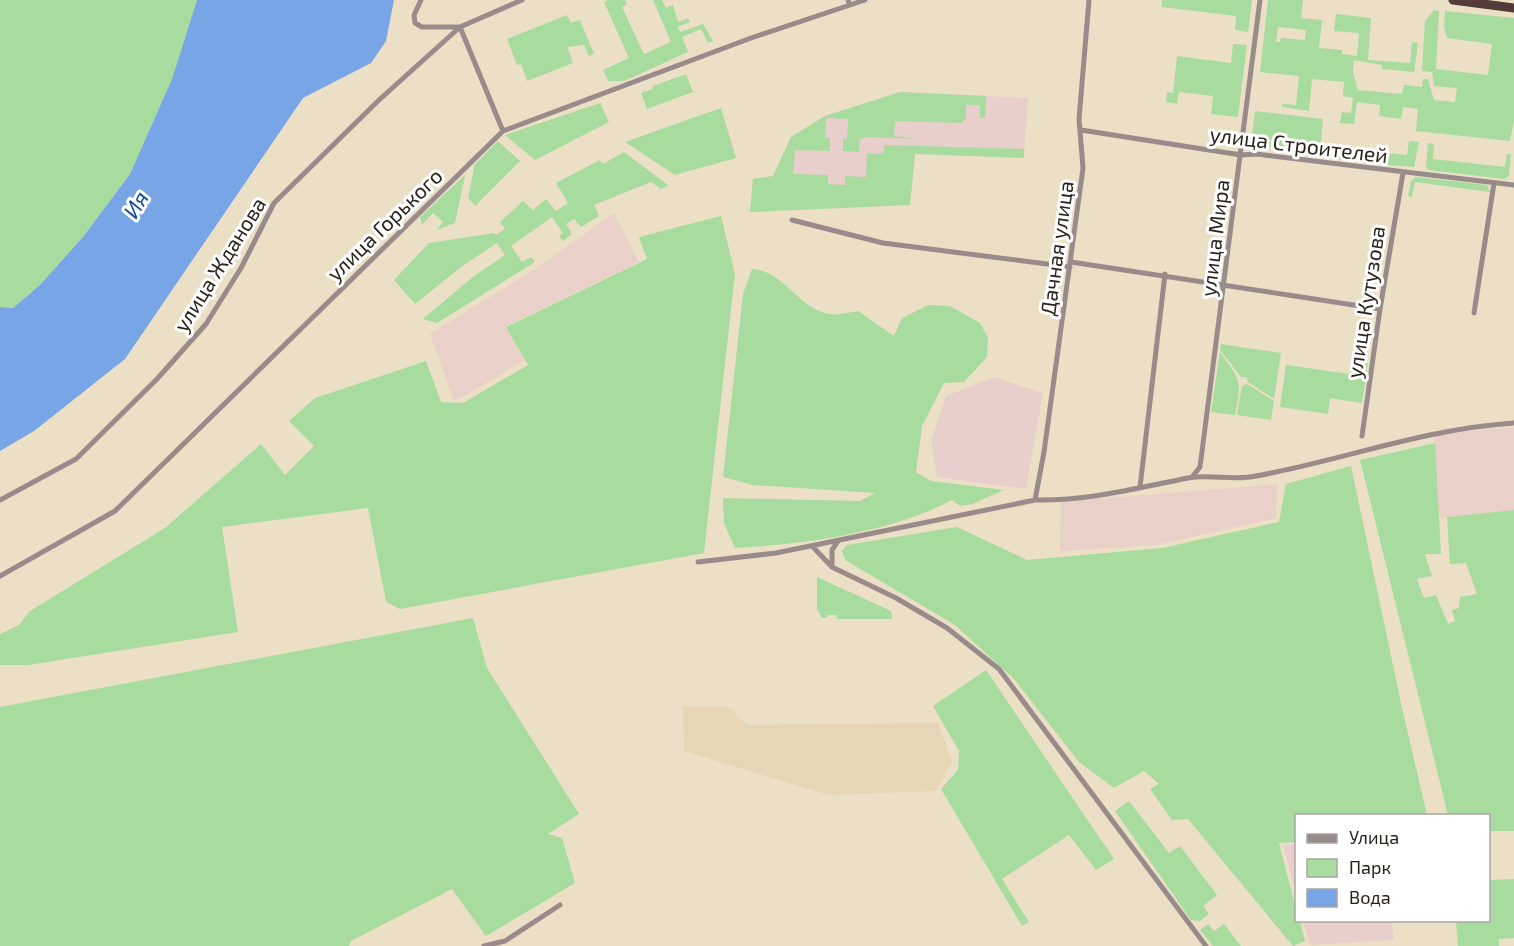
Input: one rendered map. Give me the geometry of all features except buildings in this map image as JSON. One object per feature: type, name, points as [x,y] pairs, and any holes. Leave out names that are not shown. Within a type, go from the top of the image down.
[{"type":"highway","points":[[1453,0],[1514,8]]},
{"type":"street","points":[[421,0],[414,15],[415,23],[422,27],[460,27],[503,131]]},
{"type":"street","name":"улица Жданова","points":[[0,500],[76,459],[158,379],[206,324],[241,268],[274,203],[379,100],[460,27],[522,0]]},
{"type":"street","name":"улица Горького","points":[[0,576],[115,511],[503,131],[750,38],[849,3],[865,0]]},
{"type":"street","name":"Дачная улица","points":[[1035,500],[1071,265],[1083,168],[1081,130],[1078,119],[1089,0]]},
{"type":"street","name":"улица Мира","points":[[1192,477],[1200,467],[1260,0]]},
{"type":"street","name":"улица Строителей","points":[[1081,130],[1241,155],[1256,154],[1514,185]]},
{"type":"street","name":"улица Кутузова","points":[[1362,436],[1403,173]]},
{"type":"street","points":[[1474,314],[1494,183]]},
{"type":"street","points":[[792,220],[883,243],[1165,274],[1380,309]]},
{"type":"street","points":[[1140,487],[1165,274]]},
{"type":"street","points":[[698,562],[776,553],[1035,500],[1076,499],[1192,477],[1254,477],[1447,429],[1514,423]]},
{"type":"street","points":[[832,567],[832,550],[838,541]]},
{"type":"street","points":[[812,546],[832,567],[896,598],[947,628],[999,669],[1206,946]]},
{"type":"street","points":[[484,946],[504,941],[560,905]]},
{"type":"shaded area","points":[[900,92],[1028,98],[1024,158],[915,154],[910,205],[750,212],[753,179],[773,176],[791,137],[825,116]]},
{"type":"shaded area","points":[[614,213],[639,262],[506,326],[525,360],[459,399],[453,399],[430,334],[534,270]]},
{"type":"shaded area","points":[[994,377],[1043,393],[1026,489],[937,477],[931,441],[946,396]]},
{"type":"shaded area","points":[[1514,427],[1514,510],[1439,518],[1434,435]]},
{"type":"shaded area","points":[[1277,484],[1276,518],[1156,545],[1060,551],[1061,502]]},
{"type":"shaded area","points":[[683,706],[729,707],[747,725],[938,723],[952,762],[936,791],[828,795],[684,751]]},
{"type":"shaded area","points":[[1295,844],[1295,891],[1283,845]]},
{"type":"shaded area","points":[[1303,922],[1392,922],[1394,940],[1310,945]]},
{"type":"green space","points":[[0,0],[197,0],[172,79],[130,174],[83,237],[40,285],[13,308],[0,307]]},
{"type":"green space","points":[[625,0],[627,4],[622,7],[644,54],[671,42],[653,0],[662,0],[666,8],[673,5],[678,22],[688,18],[690,22],[678,27],[680,32],[703,24],[713,41],[708,43],[701,29],[682,37],[688,52],[624,81],[608,81],[603,70],[629,58],[604,2]]},
{"type":"green space","points":[[1162,0],[1252,0],[1248,32],[1235,30],[1236,16],[1162,7]]},
{"type":"green space","points":[[1268,0],[1303,0],[1301,18],[1322,20],[1319,48],[1342,50],[1342,54],[1357,56],[1359,33],[1334,31],[1336,14],[1371,18],[1368,60],[1410,63],[1412,42],[1418,43],[1414,72],[1382,69],[1382,65],[1354,60],[1353,72],[1358,90],[1402,94],[1404,85],[1422,87],[1423,79],[1428,79],[1434,100],[1455,102],[1457,88],[1434,86],[1432,72],[1422,71],[1425,21],[1434,10],[1439,11],[1436,69],[1488,75],[1492,44],[1447,38],[1444,27],[1445,11],[1514,18],[1514,120],[1510,141],[1416,131],[1418,109],[1403,107],[1401,119],[1379,116],[1380,105],[1357,102],[1354,124],[1340,123],[1342,112],[1351,113],[1353,98],[1343,96],[1344,82],[1312,79],[1309,111],[1282,107],[1282,104],[1296,105],[1299,76],[1260,72]],"holes":[[[1278,27],[1306,30],[1305,40],[1281,38],[1280,42],[1276,42]]]},
{"type":"green space","points":[[567,15],[571,23],[580,20],[594,54],[589,56],[584,45],[567,47],[573,63],[527,81],[521,64],[517,65],[507,39]]},
{"type":"green space","points":[[1233,44],[1247,45],[1238,117],[1211,114],[1213,96],[1179,92],[1177,104],[1166,102],[1167,92],[1173,93],[1177,56],[1231,63]]},
{"type":"green space","points":[[686,74],[693,92],[647,109],[641,93]]},
{"type":"green space","points":[[900,92],[986,96],[985,118],[980,118],[980,105],[966,105],[966,118],[961,123],[895,121],[894,136],[919,139],[865,137],[860,140],[859,152],[843,151],[843,139],[847,139],[848,119],[826,118],[825,138],[830,138],[830,151],[795,150],[793,174],[828,175],[828,184],[845,185],[845,176],[866,177],[867,153],[883,154],[885,145],[1024,149],[1024,158],[915,154],[910,205],[750,212],[753,179],[773,176],[791,137],[825,116]]},
{"type":"green space","points":[[600,103],[609,122],[535,160],[505,135]]},
{"type":"green space","points":[[721,108],[736,158],[675,175],[625,142]]},
{"type":"green space","points":[[1255,111],[1323,119],[1320,153],[1251,144]]},
{"type":"green space","points":[[498,141],[520,161],[475,206],[468,198],[475,164]]},
{"type":"green space","points":[[1409,141],[1419,142],[1414,167],[1364,163],[1360,157],[1345,155],[1341,160],[1329,158],[1326,154],[1326,147],[1407,155]]},
{"type":"green space","points":[[1428,143],[1434,144],[1433,159],[1505,167],[1507,154],[1511,154],[1509,176],[1505,179],[1428,170],[1426,167]]},
{"type":"green space","points":[[624,152],[668,185],[661,189],[651,182],[594,205],[599,216],[581,227],[574,219],[566,224],[572,234],[563,241],[559,236],[563,233],[552,217],[511,246],[522,262],[531,257],[535,262],[437,323],[423,319],[474,276],[505,255],[497,243],[461,267],[415,304],[394,280],[429,243],[494,233],[496,235],[505,229],[500,222],[523,201],[533,210],[546,199],[556,211],[568,203],[556,183],[600,160],[603,164]]},
{"type":"green space","points":[[465,175],[455,223],[436,230],[443,222],[433,213],[422,225],[420,217]]},
{"type":"green space","points":[[1416,177],[1487,185],[1490,192],[1415,182],[1412,197],[1408,196],[1411,181]]},
{"type":"green space","points":[[721,216],[735,274],[704,553],[400,609],[386,602],[368,508],[222,527],[238,632],[28,665],[0,665],[0,634],[19,625],[30,611],[165,528],[261,444],[285,475],[314,446],[289,421],[315,398],[426,361],[441,402],[463,403],[528,365],[506,327],[647,259],[639,237]]},
{"type":"green space","points":[[752,269],[773,276],[808,305],[818,310],[832,314],[858,311],[894,336],[902,318],[928,305],[950,306],[980,323],[988,338],[987,357],[964,382],[944,383],[922,426],[916,472],[931,481],[1004,490],[972,504],[960,506],[952,500],[902,521],[874,529],[818,540],[735,548],[724,523],[723,498],[860,501],[875,493],[753,485],[723,477],[743,294]]},
{"type":"green space","points":[[1221,344],[1281,353],[1274,399],[1248,382],[1246,377],[1241,377],[1220,350]]},
{"type":"green space","points":[[1220,352],[1238,381],[1239,394],[1235,415],[1211,412]]},
{"type":"green space","points":[[1352,361],[1368,363],[1362,403],[1330,398],[1328,414],[1280,407],[1286,365],[1350,374]]},
{"type":"green space","points":[[1247,384],[1274,401],[1271,420],[1237,415],[1242,386]]},
{"type":"green space","points":[[1435,443],[1441,554],[1425,554],[1432,576],[1417,579],[1424,598],[1436,595],[1448,624],[1455,621],[1452,610],[1459,608],[1460,597],[1477,594],[1466,563],[1450,564],[1447,517],[1514,510],[1514,831],[1490,831],[1490,814],[1448,814],[1360,460]]},
{"type":"green space","points":[[1351,466],[1427,814],[1295,814],[1295,842],[1279,843],[1295,905],[1295,922],[1300,922],[1305,941],[1293,946],[1188,819],[1172,820],[1150,789],[1159,784],[1144,771],[1114,788],[1079,762],[1014,679],[955,625],[845,560],[842,551],[847,545],[957,527],[1027,560],[1162,548],[1279,522],[1286,484]]},
{"type":"green space","points":[[817,577],[891,611],[892,619],[837,619],[837,615],[827,615],[827,618],[822,618],[817,609]]},
{"type":"green space","points":[[473,618],[487,668],[579,814],[548,834],[562,838],[575,883],[486,936],[452,889],[351,941],[349,946],[0,946],[0,707]]},
{"type":"green space","points":[[986,670],[1114,859],[1096,870],[1069,835],[1002,879],[1029,922],[1022,926],[941,789],[958,770],[959,751],[933,706]]},
{"type":"green space","points":[[1129,801],[1169,853],[1180,846],[1217,895],[1203,906],[1209,914],[1200,921],[1191,920],[1115,811]]},
{"type":"green space","points":[[1514,879],[1514,938],[1499,939],[1499,946],[1458,946],[1456,922],[1490,922],[1490,880]]},
{"type":"green space","points":[[1208,924],[1214,931],[1224,924],[1241,946],[1213,946],[1200,930]]},
{"type":"water","name":"Ия","points":[[197,0],[394,0],[386,41],[371,63],[303,98],[125,359],[34,431],[0,451],[0,307],[13,308],[40,285],[83,237],[130,174],[172,79]]}]
